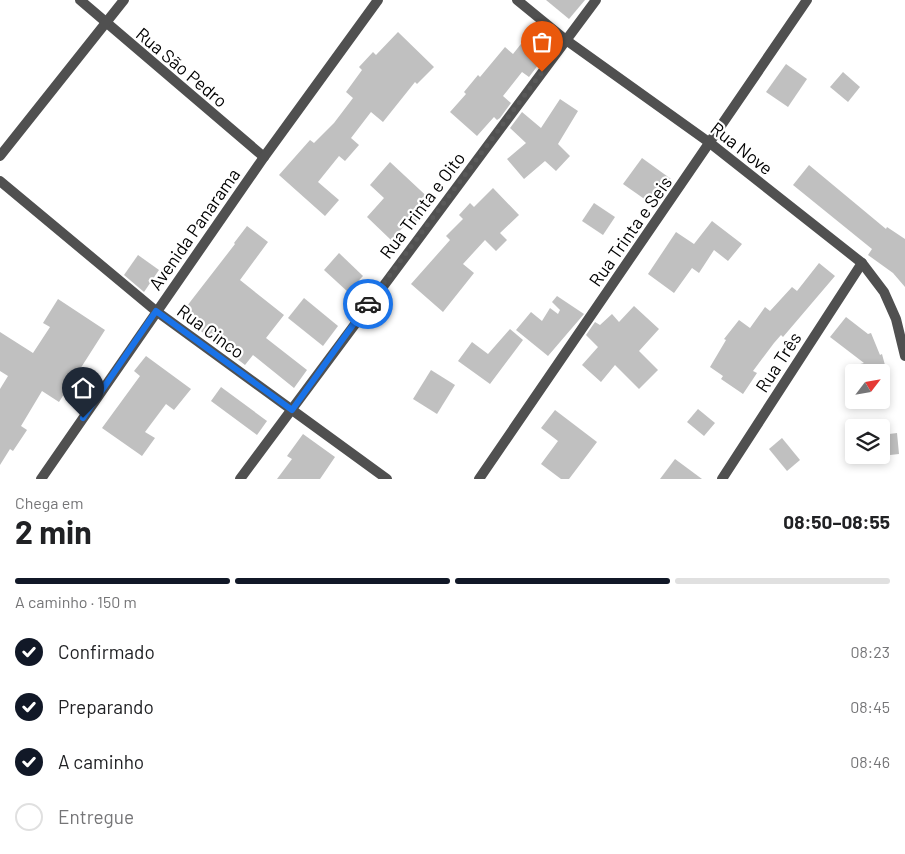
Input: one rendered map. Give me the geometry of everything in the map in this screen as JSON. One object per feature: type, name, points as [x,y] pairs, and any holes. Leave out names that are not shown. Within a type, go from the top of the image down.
[{"type":"street","name":"Rua São Pedro","points":[[80,0],[105,24],[264,157]]},
{"type":"street","points":[[0,156],[124,0]]},
{"type":"street","name":"Avenida Panarama","points":[[41,479],[264,157],[378,0]]},
{"type":"street","name":"Rua Nove","points":[[517,0],[566,40],[710,144],[862,263],[884,292],[896,319],[905,356]]},
{"type":"street","name":"Rua Trinta e Oito","points":[[240,479],[596,0]]},
{"type":"street","name":"Rua Trinta e Seis","points":[[479,479],[710,144],[806,0]]},
{"type":"street","name":"Rua Cinco","points":[[0,181],[156,311],[387,479]]},
{"type":"street","name":"Rua Três","points":[[722,479],[862,263]]},
{"type":"building","points":[[546,0],[585,0],[569,19]]},
{"type":"building","points":[[532,30],[552,47],[529,77],[522,72],[503,96],[511,103],[500,118],[497,120],[494,117],[477,136],[450,112],[466,94],[464,92],[478,75],[480,77],[505,47],[513,54]]},
{"type":"building","points":[[398,32],[434,67],[417,84],[415,82],[383,122],[371,112],[351,138],[359,145],[345,161],[339,156],[318,182],[339,200],[325,216],[279,175],[310,140],[314,143],[334,123],[353,98],[346,92],[362,70],[359,67],[373,52],[376,55]]},
{"type":"building","points":[[786,64],[807,79],[788,107],[766,92]]},
{"type":"building","points":[[843,72],[860,87],[848,102],[830,87]]},
{"type":"building","points":[[560,99],[578,111],[558,144],[570,156],[556,171],[545,161],[524,179],[507,159],[526,143],[510,128],[522,112],[541,128]]},
{"type":"building","points":[[642,158],[671,179],[653,205],[623,184]]},
{"type":"building","points":[[390,162],[434,203],[413,225],[409,221],[391,240],[367,217],[384,198],[370,185]]},
{"type":"building","points":[[809,165],[886,229],[887,227],[905,239],[905,287],[893,273],[868,255],[872,249],[793,185]]},
{"type":"building","points":[[493,188],[519,215],[500,233],[507,240],[496,251],[485,240],[463,264],[474,273],[443,312],[411,284],[450,240],[446,236],[463,219],[459,215],[470,203],[474,207]]},
{"type":"building","points":[[594,203],[615,217],[603,235],[582,221]]},
{"type":"building","points":[[712,221],[742,244],[728,261],[714,250],[699,273],[692,268],[674,293],[648,274],[676,232],[694,244]]},
{"type":"building","points":[[247,226],[268,242],[240,280],[284,315],[266,338],[307,370],[294,388],[253,355],[245,365],[180,315]]},
{"type":"building","points":[[339,253],[363,276],[348,292],[324,270]]},
{"type":"building","points":[[138,255],[159,270],[144,292],[124,275]]},
{"type":"building","points":[[819,263],[835,276],[783,337],[781,335],[774,343],[753,371],[757,373],[743,394],[721,379],[723,376],[710,367],[726,340],[724,339],[739,320],[750,328],[765,307],[770,311],[792,287],[797,291]]},
{"type":"building","points":[[557,296],[584,314],[548,356],[516,330],[531,312],[542,321],[550,308],[558,314],[560,310],[552,302]]},
{"type":"building","points":[[304,298],[338,326],[323,346],[288,318]]},
{"type":"building","points":[[58,299],[105,330],[59,402],[42,391],[21,426],[27,430],[13,451],[10,449],[0,465],[0,389],[8,376],[0,371],[0,332],[33,353],[50,327],[43,323]]},
{"type":"building","points":[[634,306],[659,329],[639,351],[658,370],[639,389],[615,365],[601,382],[582,365],[598,347],[586,335],[595,322],[600,325],[612,314],[619,322]]},
{"type":"building","points":[[846,317],[868,334],[871,333],[880,355],[882,354],[885,364],[860,364],[864,363],[830,337]]},
{"type":"building","points":[[510,329],[523,340],[490,384],[458,361],[472,342],[488,354]]},
{"type":"building","points":[[146,356],[191,389],[174,410],[166,404],[145,432],[155,438],[142,456],[102,428],[140,376],[134,371]]},
{"type":"building","points":[[431,370],[455,385],[437,414],[413,399]]},
{"type":"building","points":[[221,387],[267,421],[257,435],[211,401]]},
{"type":"building","points":[[698,409],[715,423],[704,436],[687,422]]},
{"type":"building","points":[[555,410],[597,442],[569,479],[561,479],[541,464],[558,441],[541,428]]},
{"type":"building","points":[[897,433],[899,454],[890,455],[890,434]]},
{"type":"building","points":[[303,434],[335,457],[320,479],[277,479],[292,459],[287,456]]},
{"type":"building","points":[[782,438],[800,460],[787,471],[769,449]]},
{"type":"building","points":[[675,459],[702,479],[660,479]]},
{"type":"way so far","points":[[368,304],[542,72]]},
{"type":"route","points":[[83,418],[156,311],[292,410],[368,304]]}]
